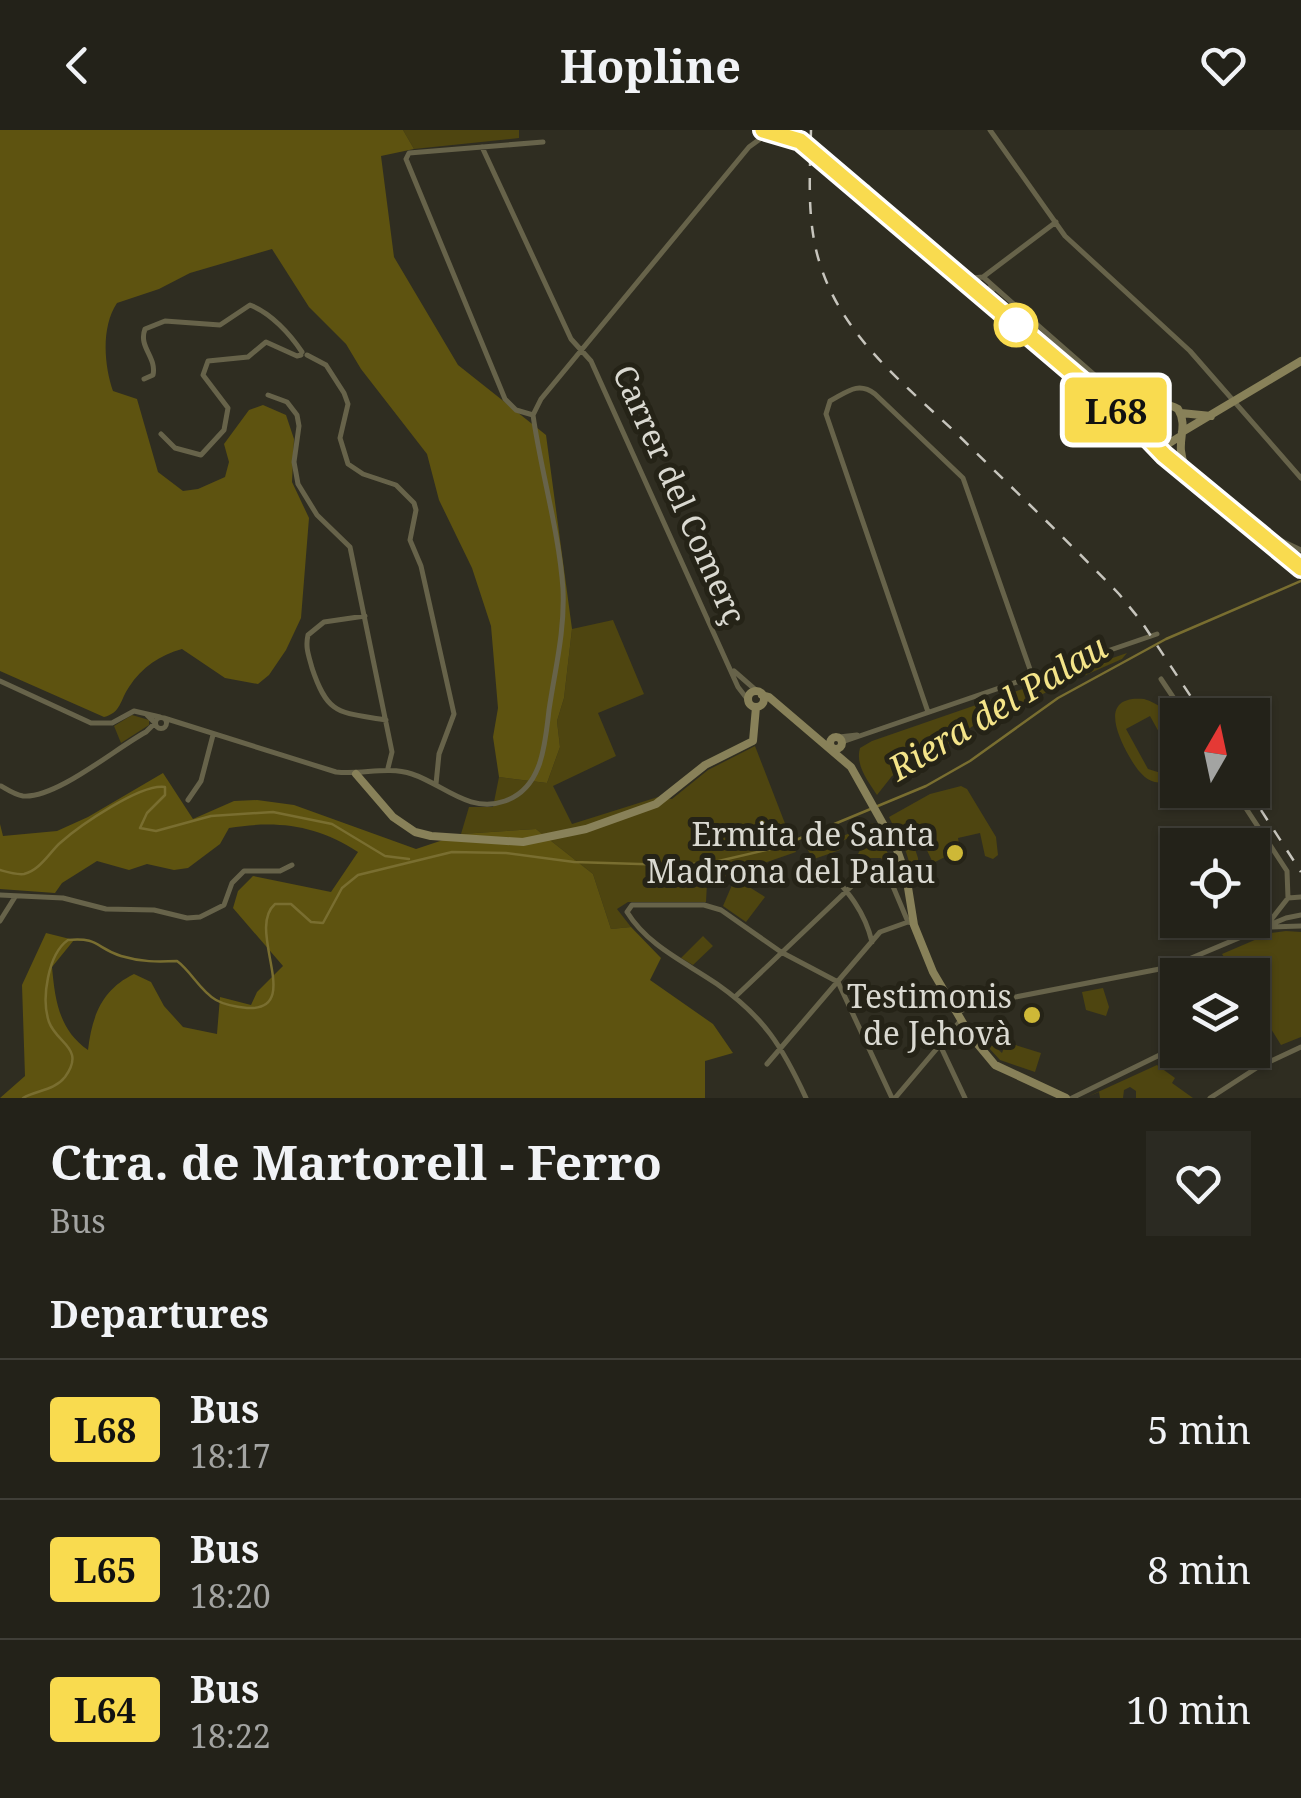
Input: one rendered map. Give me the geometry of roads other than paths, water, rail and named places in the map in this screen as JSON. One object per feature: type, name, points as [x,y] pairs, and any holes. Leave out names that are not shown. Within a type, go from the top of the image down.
[{"type":"street","points":[[794,130],[801,142],[826,164],[1301,568]]},
{"type":"street","points":[[990,130],[1056,222],[1090,261],[1154,317],[1235,401],[1301,478]]},
{"type":"street","points":[[769,131],[801,142]]},
{"type":"street","points":[[0,681],[91,724],[112,723],[128,712],[146,714],[161,723],[180,725],[336,772],[356,774],[388,769],[416,775],[458,798],[491,804],[506,801],[522,790],[541,762],[560,656],[563,587],[533,415],[541,400],[751,144],[769,131]]},
{"type":"street","points":[[751,144],[769,131]]},
{"type":"street","points":[[533,415],[516,410],[505,399],[406,159],[410,153],[542,142]]},
{"type":"street","name":"Carrer del Comerç","points":[[356,774],[393,817],[414,832],[498,842],[554,838],[656,804],[705,766],[753,741],[756,733],[756,700],[727,663],[598,376],[572,339],[482,146]]},
{"type":"street","points":[[961,279],[983,277],[1056,222]]},
{"type":"street","points":[[983,277],[1134,410]]},
{"type":"street","points":[[989,284],[1000,312]]},
{"type":"street","points":[[144,379],[153,375],[155,369],[142,336],[150,326],[181,320],[220,325],[250,306],[260,309],[282,328],[303,354]]},
{"type":"street","points":[[162,434],[175,448],[201,455],[224,430],[228,408],[204,374],[208,361],[248,357],[266,342],[317,358],[334,373],[347,412],[340,438],[348,464],[362,474],[396,485],[414,502],[416,510],[410,540],[421,566],[454,714],[439,754],[436,784]]},
{"type":"street","points":[[1154,444],[1164,446],[1301,361]]},
{"type":"street","points":[[928,712],[826,414],[830,401],[857,386],[865,386],[876,394],[963,478],[1032,675]]},
{"type":"street","points":[[268,396],[287,402],[298,414],[294,462],[298,484],[317,515],[350,546],[392,752],[388,769]]},
{"type":"street","points":[[1108,404],[1134,410],[1163,403],[1181,413],[1211,416]]},
{"type":"street","points":[[1141,431],[1148,408]]},
{"type":"street","points":[[1181,413],[1181,457],[1188,472]]},
{"type":"street","points":[[1255,528],[1301,550]]},
{"type":"street","points":[[364,616],[324,622],[308,636],[306,648],[324,700],[352,714],[386,720]]},
{"type":"street","points":[[831,747],[829,742],[842,741],[1157,634]]},
{"type":"street","name":"Carrer del Comerç","points":[[727,663],[756,700]]},
{"type":"street","points":[[1162,679],[1174,698]]},
{"type":"street","points":[[756,700],[777,704],[852,767]]},
{"type":"street","points":[[0,785],[23,796],[39,794],[161,723]]},
{"type":"street","points":[[806,730],[842,741],[860,735]]},
{"type":"street","points":[[188,800],[201,781],[213,735]]},
{"type":"street","points":[[842,741],[906,875],[911,923]]},
{"type":"street","points":[[1246,808],[1287,871],[1288,898],[1270,921]]},
{"type":"street","points":[[822,864],[866,918],[872,942]]},
{"type":"street","points":[[734,997],[870,865],[882,864],[933,972],[996,1065],[1069,1098],[1160,1055]]},
{"type":"street","points":[[0,896],[63,898],[106,909],[154,910],[200,917],[224,904],[232,883],[244,870],[280,870],[292,865]]},
{"type":"street","points":[[0,921],[15,897]]},
{"type":"street","points":[[1288,898],[1301,897]]},
{"type":"street","points":[[806,1098],[782,1046],[734,997],[667,953],[634,923],[628,909],[641,904],[704,905],[721,910],[781,952],[838,982],[894,1098],[969,1006],[1160,968]]},
{"type":"street","points":[[1270,925],[1301,915]]},
{"type":"street","points":[[768,1064],[880,932],[911,923]]},
{"type":"street","points":[[1270,927],[1301,926]]},
{"type":"street","points":[[1197,958],[1241,938]]},
{"type":"street","points":[[940,1044],[965,1098]]},
{"type":"street","points":[[1270,1061],[1301,1046]]},
{"type":"street","points":[[1210,1098],[1256,1068]]},
{"type":"waterway","name":"Riera del Palau","points":[[23,1098],[56,1085],[71,1067],[71,1053],[49,1022],[46,1001],[51,966],[68,940],[92,942],[135,959],[177,961],[216,1000],[243,1008],[264,1005],[272,997],[266,932],[275,904],[291,904],[311,922],[323,923],[342,888],[358,875],[452,852],[672,865],[710,863],[779,847],[926,786],[970,761],[1058,698],[1166,639],[1301,581]]},
{"type":"waterway","points":[[0,870],[30,872],[95,817],[126,798],[165,787],[165,795],[147,813],[140,828],[156,831],[211,816],[273,812],[332,824],[385,856],[409,859]]},
{"type":"railway","points":[[811,130],[810,199],[816,251],[844,315],[896,377],[1119,594],[1192,698]]},
{"type":"railway","points":[[1260,808],[1301,872]]},
{"type":"place","name":"Ermita de Santa Madrona del Palau","points":[[955,853]]},
{"type":"place","name":"Testimonis de Jehovà","points":[[1032,1015]]}]
